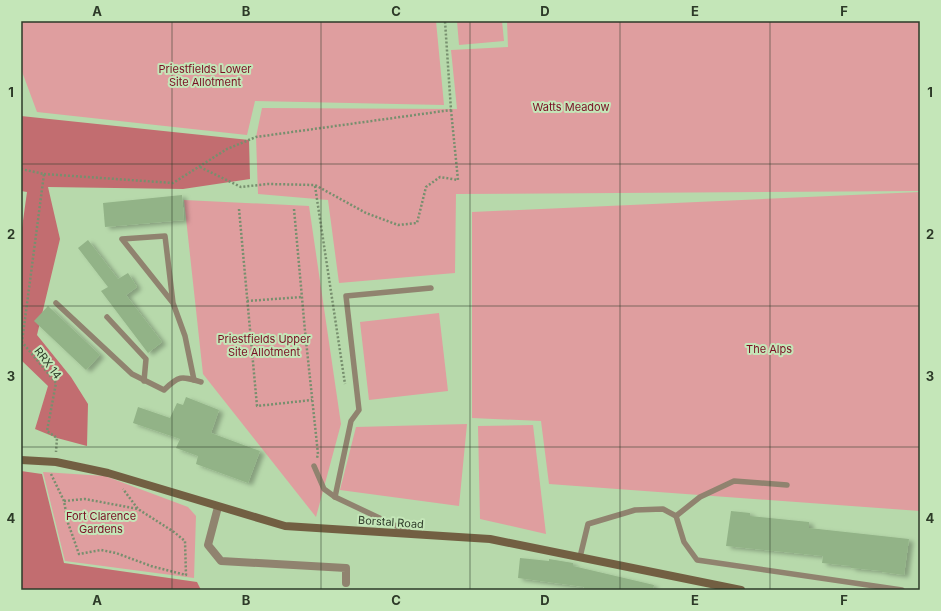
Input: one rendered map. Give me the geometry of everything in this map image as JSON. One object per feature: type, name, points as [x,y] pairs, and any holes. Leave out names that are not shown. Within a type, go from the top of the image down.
[{"type":"street","name":"Borstal Road","points":[[21,460],[56,462],[108,473],[285,526],[490,539],[741,590]]},
{"type":"street","points":[[218,507],[208,545],[221,561],[346,568],[346,583]]},
{"type":"lane","points":[[173,303],[122,239],[165,236],[173,303],[185,336],[194,380]]},
{"type":"lane","points":[[335,497],[351,421],[359,410],[346,296],[430,288]]},
{"type":"lane","points":[[56,303],[132,374],[164,390],[174,381],[182,377],[201,382]]},
{"type":"lane","points":[[107,317],[146,359],[144,380]]},
{"type":"lane","points":[[314,466],[324,489],[335,497],[413,534]]},
{"type":"lane","points":[[676,516],[700,498],[734,481],[787,485]]},
{"type":"lane","points":[[580,557],[588,524],[635,510],[663,509],[676,516],[684,542],[697,560],[902,590]]},
{"type":"path","points":[[199,167],[241,187],[268,184],[315,185],[366,213],[398,226],[417,223],[426,187],[440,177],[458,180],[451,110],[445,21]]},
{"type":"path","points":[[21,169],[44,174],[173,183],[227,149],[256,137],[451,110]]},
{"type":"path","name":"RRX 14","points":[[44,174],[22,342],[56,383],[48,432],[57,438],[56,462]]},
{"type":"path","points":[[315,185],[346,389]]},
{"type":"path","points":[[294,209],[318,454],[314,466]]},
{"type":"path","points":[[239,210],[257,406],[312,400]]},
{"type":"path","points":[[247,301],[302,297]]},
{"type":"path","points":[[51,474],[64,501],[68,523],[79,554],[101,550],[116,553],[151,566],[186,576],[185,541],[174,532],[138,509],[121,486]]},
{"type":"path","points":[[64,501],[85,499],[138,509]]},
{"type":"green space","name":"Priestfields Lower Site Allotment","points":[[21,21],[436,21],[444,105],[255,101],[247,135],[37,112],[21,69]]},
{"type":"green space","points":[[457,21],[502,21],[504,41],[459,45]]},
{"type":"green space","name":"Watts Meadow","points":[[507,21],[920,21],[920,191],[456,194],[455,273],[339,283],[328,200],[258,194],[256,137],[262,108],[457,109],[451,50],[508,47]]},
{"type":"green space","name":"The Alps","points":[[920,192],[920,511],[549,484],[541,421],[472,418],[472,212]]},
{"type":"green space","name":"Priestfields Upper Site Allotment","points":[[184,200],[309,206],[341,424],[316,517],[203,374]]},
{"type":"green space","points":[[439,313],[448,391],[369,400],[360,322]]},
{"type":"green space","points":[[467,424],[459,506],[340,490],[356,427]]},
{"type":"green space","points":[[533,425],[546,534],[480,519],[478,426]]},
{"type":"green space","name":"Fort Clarence Gardens","points":[[43,472],[105,476],[188,507],[196,516],[194,578],[65,561]]},
{"type":"shaded area","points":[[21,116],[249,140],[250,179],[183,189],[48,187],[60,239],[37,335],[71,377],[88,404],[87,446],[57,438],[35,429],[48,386],[21,360],[21,235],[27,192],[21,191]]},
{"type":"shaded area","points":[[21,471],[42,474],[64,563],[197,582],[201,590],[21,590]]},
{"type":"building","points":[[182,195],[184,220],[105,227],[103,203]]},
{"type":"building","points":[[88,240],[118,279],[128,273],[137,287],[126,295],[162,342],[148,353],[101,291],[108,287],[78,248]]},
{"type":"building","points":[[48,306],[100,355],[86,370],[34,321]]},
{"type":"building","points":[[186,397],[219,410],[211,433],[260,451],[248,483],[196,464],[198,456],[176,448],[180,439],[133,423],[138,407],[170,418],[177,403],[183,405]]},
{"type":"building","points":[[731,511],[750,513],[750,516],[809,522],[809,528],[909,539],[904,575],[851,568],[851,566],[822,563],[823,556],[726,546]]},
{"type":"building","points":[[520,558],[549,561],[549,559],[573,563],[573,566],[654,585],[653,590],[583,590],[584,587],[518,578]]}]
